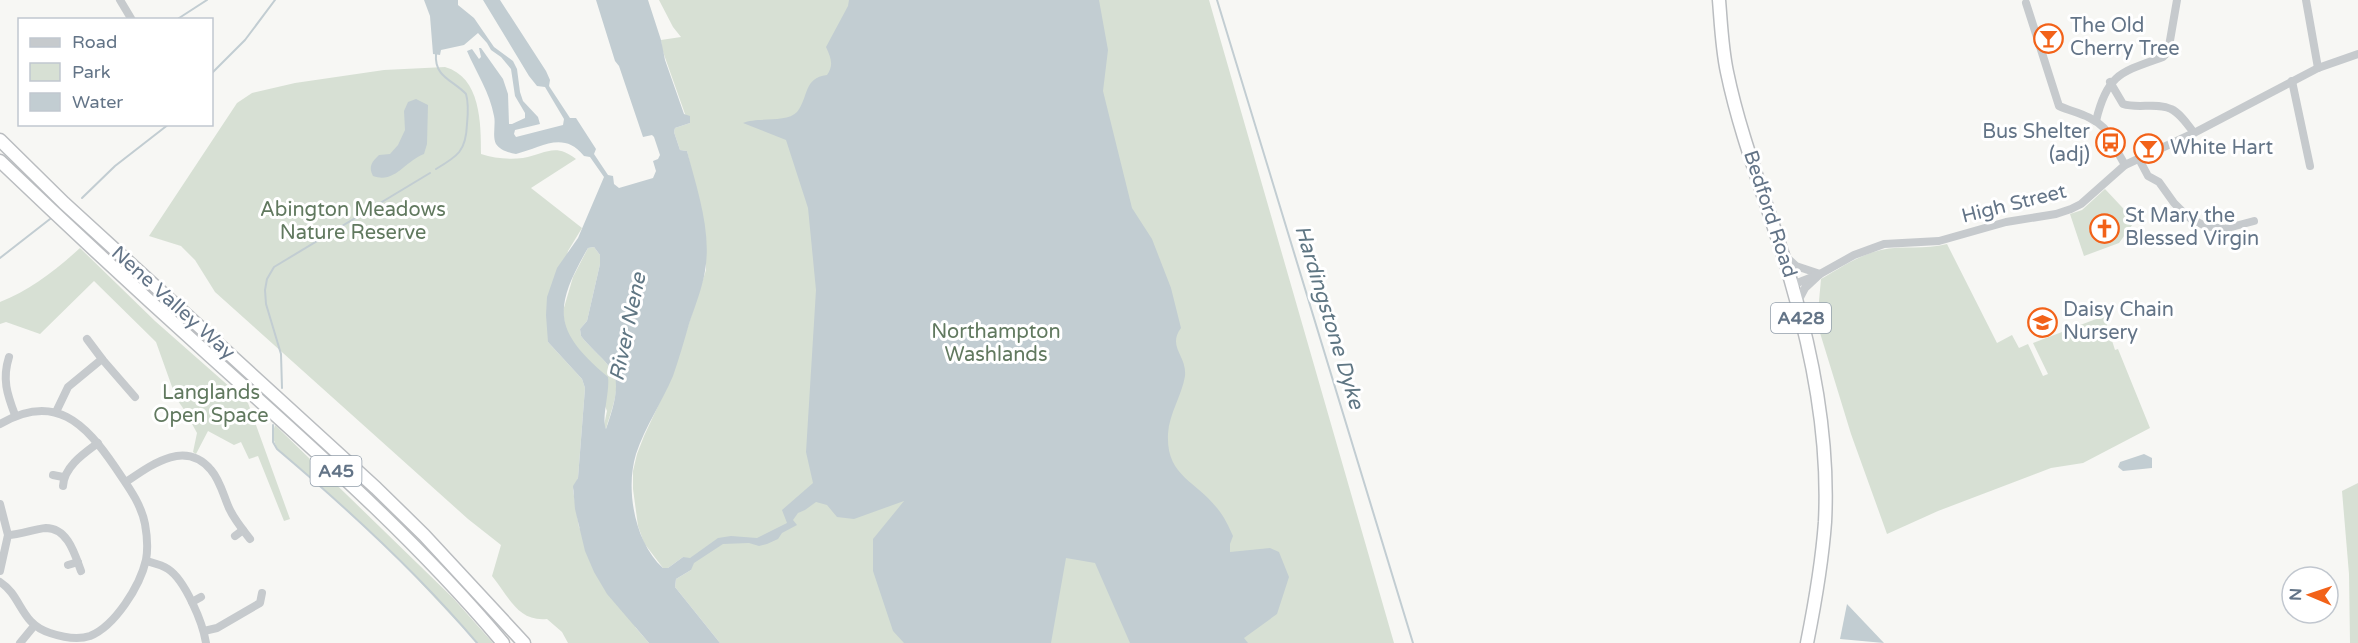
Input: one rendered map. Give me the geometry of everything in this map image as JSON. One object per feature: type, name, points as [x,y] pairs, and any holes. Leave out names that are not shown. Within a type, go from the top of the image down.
[{"type":"highway","name":"Bedford Road","points":[[1719,0],[1727,72],[1797,303],[1818,406],[1824,463],[1825,520],[1821,563],[1807,643]]},
{"type":"highway","name":"Nene Valley Way","points":[[0,140],[81,218],[376,488],[424,535],[524,643]]},
{"type":"highway","name":"Nene Valley Way","points":[[0,161],[118,273],[368,500],[458,590],[503,643]]},
{"type":"street","points":[[120,0],[131,18]]},
{"type":"street","points":[[2096,121],[2099,106],[2110,82],[2117,76],[2163,57],[2168,52],[2177,0]]},
{"type":"street","points":[[2306,0],[2318,68]]},
{"type":"street","points":[[2026,3],[2059,106],[2096,121],[2104,128],[2125,165]]},
{"type":"street","name":"High Street","points":[[1792,285],[1820,274],[1854,255],[1884,244],[1939,241],[2007,222],[2056,214],[2071,209],[2081,204],[2125,165],[2194,133],[2318,68],[2358,54]]},
{"type":"street","points":[[2110,82],[2121,102],[2127,106],[2166,107],[2173,110],[2194,133]]},
{"type":"street","points":[[2288,83],[2310,166]]},
{"type":"street","points":[[2139,159],[2148,176],[2159,182],[2174,203],[2188,217],[2205,226],[2224,229],[2233,229],[2254,221]]},
{"type":"street","points":[[1783,254],[1796,266],[1820,274],[1805,288],[1797,303]]},
{"type":"street","points":[[87,339],[129,394]]},
{"type":"street","points":[[56,412],[68,387],[102,359]]},
{"type":"street","points":[[5,362],[5,386],[15,415]]},
{"type":"street","points":[[0,424],[21,412],[56,412],[76,421],[98,443],[126,482],[145,522],[147,541],[146,561],[134,589],[117,616],[97,632],[82,640],[48,633],[34,626],[27,619],[12,594],[0,582]]},
{"type":"street","points":[[53,475],[63,482],[79,458],[98,443]]},
{"type":"street","points":[[126,482],[152,464],[165,459],[175,456],[192,457],[212,471],[230,512],[250,538]]},
{"type":"street","points":[[0,504],[8,535],[0,571]]},
{"type":"street","points":[[8,535],[46,528],[61,528],[80,567],[68,565]]},
{"type":"street","points":[[235,536],[243,530]]},
{"type":"street","points":[[146,561],[168,568],[176,576],[192,602],[207,643]]},
{"type":"street","points":[[204,631],[217,628],[260,603],[262,593]]},
{"type":"street","points":[[192,602],[201,597]]},
{"type":"street","points":[[20,643],[34,626]]},
{"type":"green space","name":"Northampton Washlands","points":[[659,0],[1209,0],[1394,643],[720,643],[675,587],[676,579],[691,570],[683,557],[668,568],[663,568],[644,543],[638,526],[633,489],[633,471],[637,454],[672,376],[706,270],[705,229],[687,151],[680,150],[674,132],[675,128],[690,123],[662,49],[661,40],[681,37]]},
{"type":"green space","name":"Abington Meadows Nature Reserve","points":[[445,67],[457,72],[472,91],[479,116],[481,154],[517,159],[556,150],[576,159],[531,188],[582,228],[568,251],[548,342],[582,379],[585,388],[578,478],[573,490],[579,527],[636,628],[649,643],[568,643],[562,632],[547,619],[537,619],[521,612],[509,600],[492,576],[501,545],[468,519],[215,292],[195,260],[181,246],[149,236],[237,103],[252,93],[295,83],[384,70]]},
{"type":"green space","points":[[2105,189],[2135,221],[2119,243],[2084,256],[2070,214],[2082,210]]},
{"type":"green space","points":[[1947,244],[1997,343],[2012,335],[2019,348],[2028,344],[2043,376],[2048,374],[2033,343],[2104,316],[2115,350],[2118,349],[2150,428],[2083,463],[2051,468],[1938,511],[1887,534],[1851,434],[1817,323],[1821,279],[1873,252]]},
{"type":"green space","points":[[594,247],[600,255],[600,264],[587,321],[580,329],[581,336],[610,367],[615,378],[616,393],[606,429],[604,425],[607,411],[586,359],[570,339],[565,327],[563,311],[573,277],[588,248]]},
{"type":"green space","name":"Langlands Open Space","points":[[80,248],[155,321],[248,403],[290,519],[284,521],[258,456],[249,459],[241,442],[234,445],[208,431],[196,454],[193,452],[197,433],[176,398],[156,342],[94,281],[40,334],[6,322],[0,324],[0,302],[42,279]]},
{"type":"green space","points":[[275,425],[453,598],[493,643],[477,643],[391,551],[277,449],[272,435]]},
{"type":"green space","points":[[2358,483],[2358,643],[2350,643],[2349,574],[2342,491]]},
{"type":"water","name":"River Nene","points":[[424,0],[458,0],[458,5],[474,18],[494,47],[513,61],[517,69],[523,101],[538,117],[540,124],[515,130],[516,137],[563,125],[564,119],[545,87],[537,86],[529,76],[483,0],[500,0],[546,71],[550,80],[549,86],[570,118],[576,118],[596,149],[594,154],[608,175],[613,176],[614,184],[619,188],[653,178],[656,171],[653,161],[660,155],[654,137],[652,135],[643,137],[619,66],[615,61],[596,0],[648,0],[665,60],[684,114],[690,116],[690,123],[675,128],[674,132],[680,150],[687,151],[699,195],[707,241],[704,278],[673,376],[640,444],[633,468],[632,499],[639,530],[653,557],[663,568],[668,568],[683,557],[690,558],[718,538],[731,536],[757,538],[787,523],[782,510],[813,483],[806,452],[816,290],[808,208],[786,140],[743,123],[786,118],[797,112],[810,84],[819,77],[827,75],[829,71],[831,61],[826,47],[849,0],[1099,0],[1108,50],[1103,91],[1132,208],[1152,239],[1171,288],[1181,328],[1176,341],[1185,376],[1169,427],[1169,448],[1172,459],[1183,476],[1222,514],[1233,536],[1230,552],[1270,548],[1279,552],[1289,577],[1277,614],[1244,638],[1248,643],[1130,643],[1095,563],[1066,558],[1051,643],[904,643],[893,631],[873,571],[873,539],[904,501],[854,519],[837,517],[827,505],[816,502],[798,513],[793,520],[797,525],[782,533],[778,539],[759,546],[749,543],[723,544],[694,563],[691,570],[676,579],[675,587],[720,643],[649,643],[607,594],[585,551],[575,509],[573,486],[578,478],[585,388],[582,379],[548,342],[547,297],[557,268],[578,238],[604,177],[590,157],[584,156],[568,144],[552,143],[516,154],[498,146],[495,141],[492,107],[467,51],[472,49],[479,59],[481,57],[479,48],[481,48],[503,79],[508,94],[509,124],[525,118],[525,113],[515,96],[511,69],[501,57],[491,50],[478,33],[464,45],[441,50],[440,55],[433,54],[430,16]],"holes":[[[594,247],[600,255],[587,321],[580,329],[581,336],[610,367],[615,378],[614,400],[606,429],[604,419],[608,377],[577,346],[568,332],[564,318],[564,304],[568,288],[588,248]]]},
{"type":"water","points":[[416,99],[428,105],[427,144],[424,154],[388,177],[373,176],[371,167],[373,162],[379,155],[390,154],[398,145],[405,130],[404,111],[408,102]]},
{"type":"water","points":[[2144,454],[2152,458],[2152,468],[2123,471],[2118,467],[2120,462]]},
{"type":"water","points":[[1847,604],[1884,643],[1840,639]]},
{"type":"waterway","points":[[179,18],[207,0]]},
{"type":"waterway","points":[[213,72],[245,40],[275,0]]},
{"type":"waterway","name":"Hardingstone Dyke","points":[[1217,0],[1413,643]]},
{"type":"waterway","points":[[436,54],[436,62],[441,73],[466,94],[468,109],[463,147],[455,156],[436,169]]},
{"type":"waterway","points":[[82,198],[115,166],[166,126]]},
{"type":"waterway","points":[[282,388],[281,354],[266,304],[265,290],[267,279],[274,267],[430,173]]},
{"type":"waterway","points":[[0,258],[50,219]]},
{"type":"waterway","points":[[273,425],[273,442],[277,449],[381,542],[477,643]]},
{"type":"place","name":"The Old Cherry Tree","points":[[2049,38]]},
{"type":"place","name":"Bus Shelter (adj)","points":[[2111,143]]},
{"type":"place","name":"White Hart","points":[[2149,148]]},
{"type":"place","name":"St Mary the Blessed Virgin","points":[[2104,228]]},
{"type":"place","name":"Daisy Chain Nursery","points":[[2042,322]]}]
